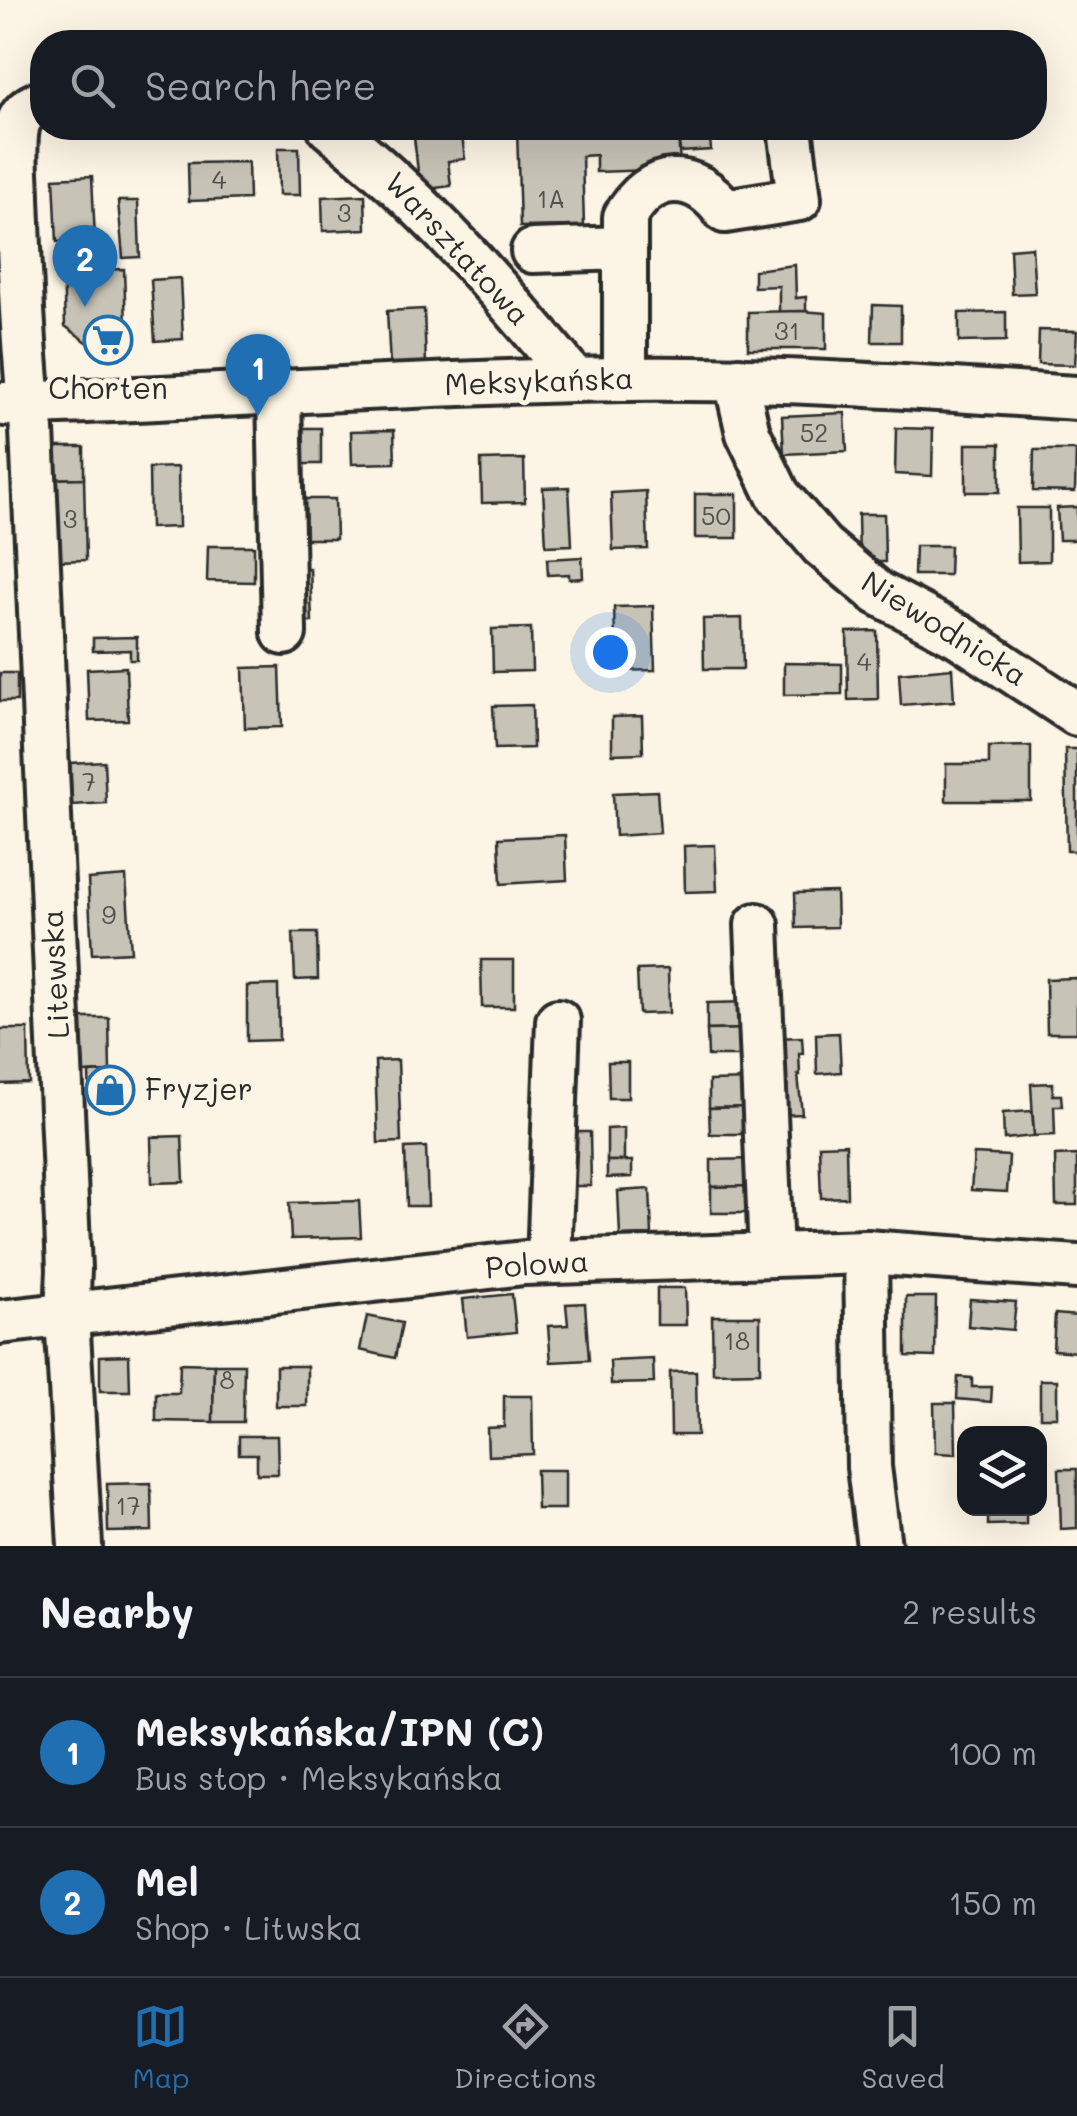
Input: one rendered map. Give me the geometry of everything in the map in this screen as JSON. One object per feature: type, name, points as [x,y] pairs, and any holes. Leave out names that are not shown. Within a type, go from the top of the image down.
[{"type":"street","points":[[8,176],[20,118],[30,108]]},
{"type":"street","name":"Warsztatowa","points":[[346,140],[376,163],[487,276],[575,380]]},
{"type":"street","points":[[625,379],[625,216],[634,201],[647,188],[682,180],[714,196],[724,211],[799,199],[792,140]]},
{"type":"street","name":"Litewska","points":[[8,176],[15,403],[32,430],[69,1269],[67,1315],[80,1546]]},
{"type":"street","points":[[533,252],[625,248]]},
{"type":"street","name":"Meksykańska","points":[[15,403],[625,379],[739,379],[1077,398]]},
{"type":"street","name":"Niewodnicka","points":[[739,379],[748,433],[778,494],[822,546],[878,592],[959,636],[1077,714]]},
{"type":"street","points":[[279,392],[284,634]]},
{"type":"street","points":[[757,925],[772,1255]]},
{"type":"street","points":[[548,1262],[558,1021]]},
{"type":"street","points":[[866,1252],[868,1467],[879,1546]]},
{"type":"street","name":"Polowa","points":[[0,1322],[524,1263],[866,1252],[1077,1267]]},
{"type":"building","points":[[414,140],[463,140],[465,159],[448,161],[451,186],[420,190]]},
{"type":"building","points":[[517,140],[679,140],[680,169],[596,172],[596,155],[582,156],[584,226],[520,227]]},
{"type":"building","points":[[679,140],[710,140],[711,150],[680,152]]},
{"type":"building","points":[[278,148],[299,148],[300,195],[279,195]]},
{"type":"building","points":[[248,162],[249,199],[189,201],[188,163]]},
{"type":"building","points":[[92,176],[95,240],[57,242],[54,178]]},
{"type":"building","points":[[365,195],[366,229],[323,231],[322,197]]},
{"type":"building","points":[[118,201],[138,201],[140,257],[123,258]]},
{"type":"building","points":[[1032,247],[1035,293],[1012,294],[1010,249]]},
{"type":"building","points":[[795,265],[796,298],[806,297],[806,312],[779,312],[779,286],[754,287],[754,270]]},
{"type":"building","points":[[124,269],[127,354],[105,355],[65,326],[63,271]]},
{"type":"building","points":[[180,278],[183,339],[155,341],[151,280]]},
{"type":"building","points":[[873,305],[901,306],[901,342],[872,342]]},
{"type":"building","points":[[424,309],[426,365],[390,366],[387,311]]},
{"type":"building","points":[[748,312],[826,313],[826,349],[748,349]]},
{"type":"building","points":[[1006,312],[1006,341],[959,342],[959,313]]},
{"type":"building","points":[[1039,330],[1077,331],[1075,365],[1038,364]]},
{"type":"building","points":[[845,413],[847,451],[784,454],[782,416]]},
{"type":"building","points":[[291,428],[321,428],[321,464],[292,464]]},
{"type":"building","points":[[896,428],[933,429],[932,476],[895,474]]},
{"type":"building","points":[[394,430],[395,463],[352,464],[351,431]]},
{"type":"building","points":[[966,444],[1000,444],[1000,492],[966,492]]},
{"type":"building","points":[[53,447],[84,447],[84,478],[54,479]]},
{"type":"building","points":[[1034,450],[1076,450],[1075,492],[1033,491]]},
{"type":"building","points":[[524,459],[525,502],[482,503],[481,460]]},
{"type":"building","points":[[178,467],[179,527],[150,528],[149,468]]},
{"type":"building","points":[[84,478],[86,560],[56,561],[54,479]]},
{"type":"building","points":[[569,487],[572,545],[546,546],[543,488]]},
{"type":"building","points":[[646,491],[648,549],[613,550],[611,493]]},
{"type":"building","points":[[695,494],[737,494],[737,538],[695,538]]},
{"type":"building","points":[[305,499],[335,499],[336,539],[306,539]]},
{"type":"building","points":[[1077,507],[1077,540],[1059,540],[1057,508]]},
{"type":"building","points":[[1017,508],[1049,508],[1049,561],[1018,562]]},
{"type":"building","points":[[858,514],[884,514],[885,562],[859,562]]},
{"type":"building","points":[[208,546],[254,546],[254,582],[207,581]]},
{"type":"building","points":[[915,546],[950,546],[949,575],[914,575]]},
{"type":"building","points":[[582,557],[583,578],[548,575],[547,559]]},
{"type":"building","points":[[310,568],[312,622],[295,622],[293,569]]},
{"type":"building","points":[[653,606],[655,670],[616,671],[614,607]]},
{"type":"building","points":[[742,618],[743,669],[704,669],[703,619]]},
{"type":"building","points":[[531,628],[532,671],[493,672],[492,629]]},
{"type":"building","points":[[877,631],[878,699],[848,700],[847,632]]},
{"type":"building","points":[[137,637],[137,660],[130,660],[130,650],[93,651],[93,638]]},
{"type":"building","points":[[784,663],[842,664],[842,694],[784,695]]},
{"type":"building","points":[[126,667],[128,720],[89,721],[87,669]]},
{"type":"building","points":[[280,667],[282,727],[245,728],[243,668]]},
{"type":"building","points":[[952,668],[954,701],[901,705],[899,673]]},
{"type":"building","points":[[0,673],[17,673],[17,701],[0,701]]},
{"type":"building","points":[[532,705],[533,748],[495,749],[493,706]]},
{"type":"building","points":[[642,716],[643,753],[612,754],[612,717]]},
{"type":"building","points":[[1031,746],[1031,801],[946,801],[946,764],[989,764],[989,747]]},
{"type":"building","points":[[1065,749],[1077,749],[1077,851],[1067,851]]},
{"type":"building","points":[[104,761],[106,803],[72,805],[70,763]]},
{"type":"building","points":[[657,791],[660,833],[615,836],[613,793]]},
{"type":"building","points":[[565,835],[567,880],[501,884],[499,838]]},
{"type":"building","points":[[715,845],[717,891],[685,892],[684,846]]},
{"type":"building","points":[[126,876],[131,952],[92,954],[88,879]]},
{"type":"building","points":[[836,892],[837,927],[796,928],[795,893]]},
{"type":"building","points":[[293,933],[317,933],[318,979],[295,980]]},
{"type":"building","points":[[481,960],[514,960],[514,1007],[482,1007]]},
{"type":"building","points":[[668,969],[669,1013],[639,1014],[637,970]]},
{"type":"building","points":[[1077,978],[1077,1033],[1047,1033],[1046,979]]},
{"type":"building","points":[[278,985],[279,1040],[247,1041],[247,986]]},
{"type":"building","points":[[750,1002],[751,1029],[707,1030],[707,1003]]},
{"type":"building","points":[[82,1018],[109,1018],[110,1072],[83,1073]]},
{"type":"building","points":[[0,1029],[28,1029],[29,1083],[0,1084]]},
{"type":"building","points":[[751,1029],[751,1056],[708,1056],[707,1030]]},
{"type":"building","points":[[839,1033],[841,1072],[817,1074],[816,1034]]},
{"type":"building","points":[[802,1037],[798,1075],[802,1114],[777,1115],[774,1038]]},
{"type":"building","points":[[398,1060],[401,1142],[378,1143],[375,1061]]},
{"type":"building","points":[[608,1062],[628,1062],[628,1098],[609,1098]]},
{"type":"building","points":[[120,1072],[121,1102],[90,1103],[89,1073]]},
{"type":"building","points":[[753,1080],[753,1107],[709,1108],[709,1081]]},
{"type":"building","points":[[1053,1083],[1053,1095],[1061,1095],[1062,1106],[1054,1106],[1055,1135],[1034,1136],[1031,1084]]},
{"type":"building","points":[[753,1107],[754,1134],[710,1134],[709,1108]]},
{"type":"building","points":[[1032,1111],[1034,1136],[1004,1139],[1003,1113]]},
{"type":"building","points":[[624,1128],[624,1161],[607,1161],[607,1129]]},
{"type":"building","points":[[563,1132],[590,1132],[591,1186],[564,1186]]},
{"type":"building","points":[[182,1136],[184,1182],[152,1183],[151,1137]]},
{"type":"building","points":[[846,1144],[847,1197],[821,1198],[819,1145]]},
{"type":"building","points":[[426,1147],[428,1206],[407,1206],[405,1148]]},
{"type":"building","points":[[974,1154],[1009,1156],[1007,1192],[971,1190]]},
{"type":"building","points":[[1077,1155],[1077,1205],[1056,1205],[1055,1156]]},
{"type":"building","points":[[754,1159],[754,1186],[711,1187],[711,1160]]},
{"type":"building","points":[[607,1161],[632,1161],[632,1177],[607,1178]]},
{"type":"building","points":[[754,1186],[755,1213],[711,1213],[711,1187]]},
{"type":"building","points":[[650,1189],[652,1235],[620,1236],[618,1191]]},
{"type":"building","points":[[359,1201],[361,1237],[291,1239],[289,1203]]},
{"type":"building","points":[[657,1288],[685,1288],[686,1325],[657,1325]]},
{"type":"building","points":[[512,1294],[516,1332],[467,1337],[463,1299]]},
{"type":"building","points":[[906,1297],[936,1297],[935,1357],[906,1356]]},
{"type":"building","points":[[970,1299],[1016,1302],[1013,1330],[968,1326]]},
{"type":"building","points":[[585,1303],[589,1360],[551,1362],[548,1326],[568,1325],[566,1304]]},
{"type":"building","points":[[1055,1314],[1077,1316],[1077,1352],[1053,1350]]},
{"type":"building","points":[[367,1316],[402,1323],[395,1358],[360,1350]]},
{"type":"building","points":[[712,1316],[760,1316],[760,1372],[713,1373]]},
{"type":"building","points":[[129,1355],[130,1391],[100,1391],[100,1356]]},
{"type":"building","points":[[653,1359],[654,1383],[611,1384],[610,1361]]},
{"type":"building","points":[[180,1363],[214,1364],[213,1422],[156,1421],[156,1393],[179,1393]]},
{"type":"building","points":[[214,1364],[244,1364],[243,1422],[213,1422]]},
{"type":"building","points":[[276,1366],[307,1366],[307,1406],[276,1406]]},
{"type":"building","points":[[696,1371],[697,1435],[671,1435],[670,1372]]},
{"type":"building","points":[[958,1377],[972,1378],[972,1387],[992,1387],[991,1402],[957,1399]]},
{"type":"building","points":[[1040,1380],[1057,1380],[1057,1417],[1040,1417]]},
{"type":"building","points":[[504,1396],[532,1396],[533,1454],[488,1456],[487,1428],[504,1427]]},
{"type":"building","points":[[934,1403],[955,1403],[956,1454],[935,1453]]},
{"type":"building","points":[[239,1436],[277,1436],[278,1474],[257,1474],[257,1454],[239,1454]]},
{"type":"building","points":[[1059,1469],[1077,1469],[1077,1528],[1061,1529]]},
{"type":"building","points":[[536,1470],[565,1470],[565,1509],[537,1509]]},
{"type":"building","points":[[151,1483],[152,1531],[108,1532],[107,1484]]},
{"type":"building","points":[[988,1516],[1026,1516],[1026,1524],[988,1525]]},
{"type":"place","name":"Mel","points":[[85,307]]},
{"type":"place","name":"Chorten","points":[[108,340]]},
{"type":"place","name":"Meksykańska/IPN (C)","points":[[258,416]]},
{"type":"place","name":"Fryzjer","points":[[110,1090]]}]
